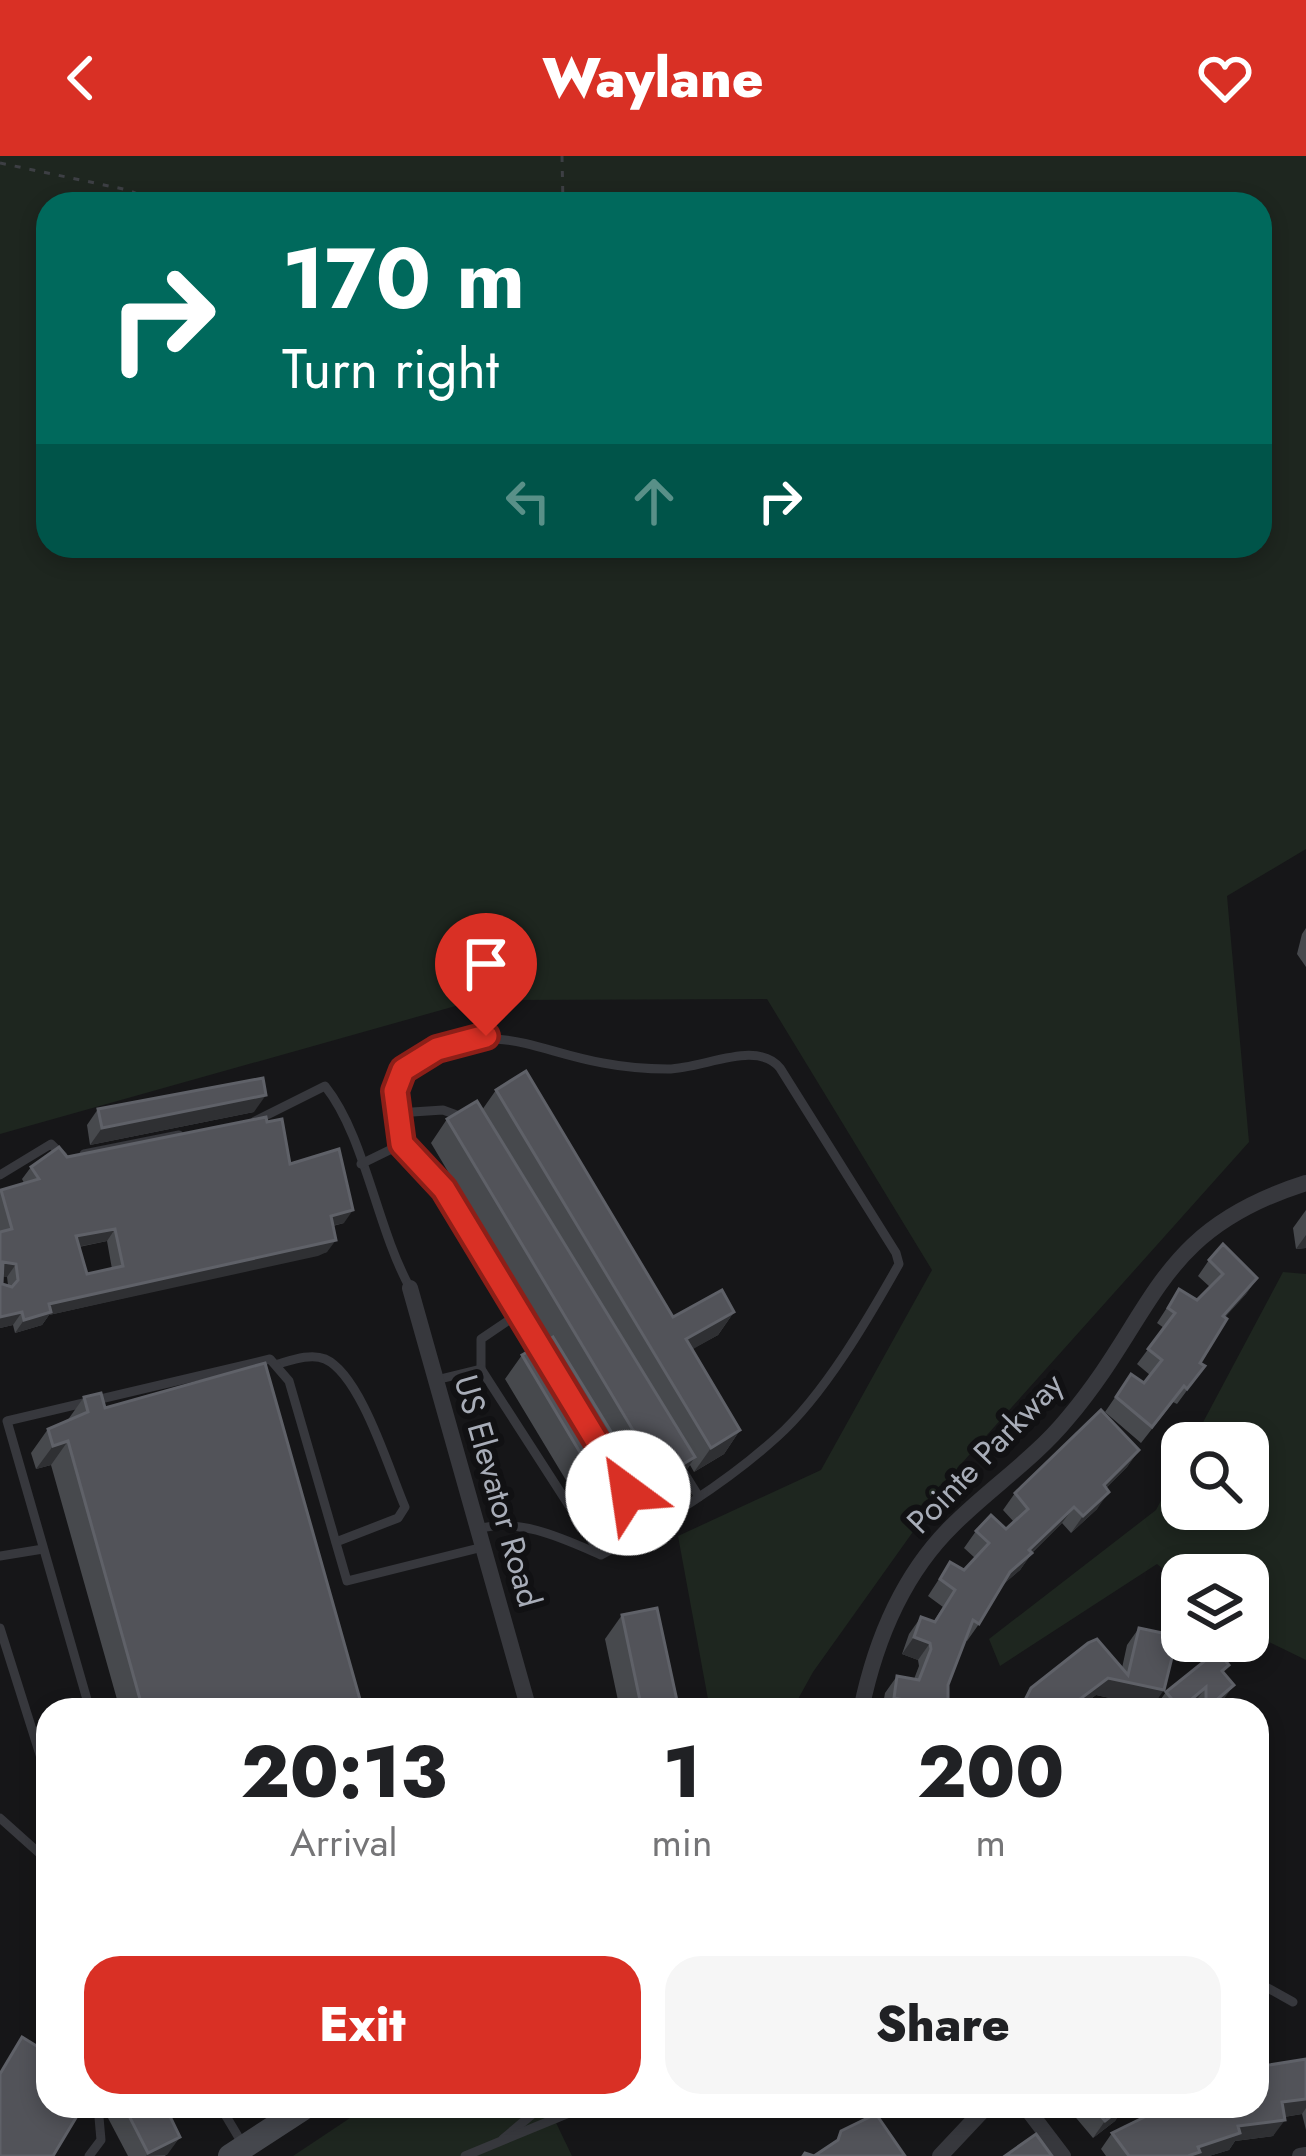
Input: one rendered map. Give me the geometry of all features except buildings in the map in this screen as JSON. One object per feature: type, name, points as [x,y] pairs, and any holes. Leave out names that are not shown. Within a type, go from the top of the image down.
[{"type":"street","name":"Pointe Parkway","points":[[865,1698],[893,1610],[935,1544],[1052,1436],[1082,1401],[1169,1267],[1216,1221],[1306,1183]]},
{"type":"street","name":"US Elevator Road","points":[[410,1288],[526,1698]]},
{"type":"street","points":[[242,2153],[290,2118]]},
{"type":"street","points":[[940,2156],[976,2118]]},
{"type":"street","points":[[1034,2118],[1063,2156]]},
{"type":"lane","points":[[86,1698],[8,1421],[270,1359],[289,1381],[347,1582],[480,1538],[498,1523],[601,1556],[699,1497],[780,1435],[866,1323],[899,1264],[771,1056],[757,1052],[709,1066],[604,1064],[513,1038],[486,1036],[437,1049],[403,1070],[395,1091],[402,1144],[444,1189],[554,1372]]},
{"type":"lane","points":[[248,1122],[270,1118],[325,1086],[344,1110],[386,1243],[410,1288]]},
{"type":"lane","points":[[397,1113],[443,1110],[472,1120]]},
{"type":"lane","points":[[0,1174],[51,1144],[66,1159],[183,1134]]},
{"type":"lane","points":[[361,1164],[402,1144]]},
{"type":"lane","points":[[518,1314],[481,1340],[482,1369],[601,1556]]},
{"type":"lane","points":[[278,1364],[309,1356],[326,1359],[351,1382],[405,1507],[398,1518],[335,1542]]},
{"type":"lane","points":[[436,1380],[482,1369]]},
{"type":"lane","points":[[675,1458],[699,1497]]},
{"type":"lane","points":[[626,1490],[650,1529]]},
{"type":"lane","points":[[0,1556],[43,1550]]},
{"type":"lane","points":[[0,1628],[36,1742]]},
{"type":"lane","points":[[0,1819],[36,1850]]},
{"type":"lane","points":[[1269,1989],[1293,2002]]},
{"type":"lane","points":[[88,2156],[101,2140],[99,2118]]},
{"type":"lane","points":[[226,2118],[242,2153]]},
{"type":"lane","points":[[494,2146],[528,2118]]},
{"type":"lane","points":[[465,2156],[558,2118]]},
{"type":"path","points":[[562,156],[563,192]]},
{"type":"path","points":[[0,163],[133,192]]},
{"type":"shaded area","points":[[0,156],[1306,156],[1306,849],[1227,896],[1249,1142],[962,1463],[799,1698],[708,1698],[678,1536],[821,1470],[932,1270],[767,999],[477,1000],[0,1134]]},
{"type":"shaded area","points":[[1283,1272],[1306,1274],[1306,1660],[1269,1642],[1269,1554],[1161,1554],[1161,1567],[1157,1564],[1000,1666],[989,1639],[1156,1510],[1161,1501],[1161,1530],[1269,1530],[1269,1422],[1203,1422]]},
{"type":"shaded area","points":[[350,2118],[554,2118],[572,2156],[293,2156]]},
{"type":"route","points":[[486,1036],[437,1049],[403,1070],[395,1091],[402,1144],[444,1189],[628,1493]]}]
